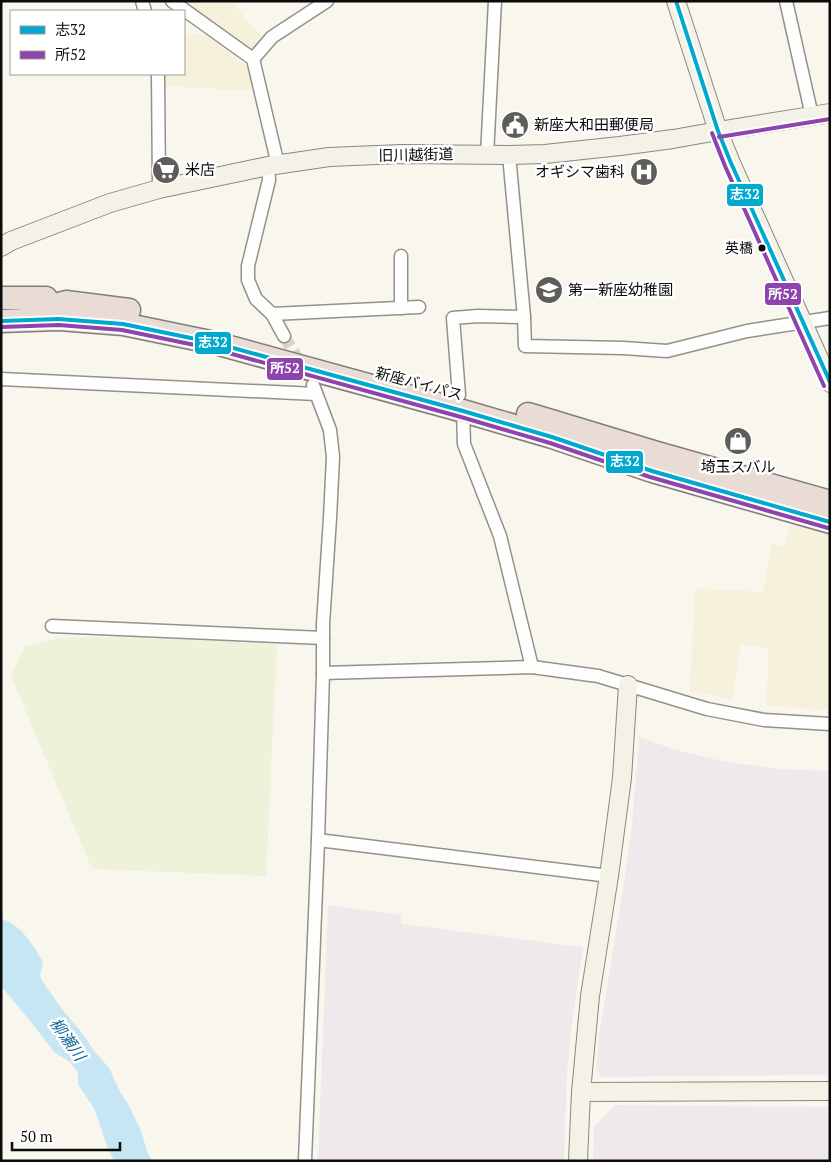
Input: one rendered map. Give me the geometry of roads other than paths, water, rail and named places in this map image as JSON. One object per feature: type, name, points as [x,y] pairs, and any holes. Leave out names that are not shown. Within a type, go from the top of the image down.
[{"type":"highway","points":[[1,298],[54,298],[66,302]]},
{"type":"highway","name":"新座バイパス","points":[[1,307],[55,305],[66,302],[134,310],[235,332],[461,403],[552,437],[652,471],[830,522]]},
{"type":"highway","name":"新座バイパス","points":[[1,321],[80,320],[123,324],[160,331],[461,403],[826,500]]},
{"type":"main road","points":[[676,1],[718,131],[830,383]]},
{"type":"main road","name":"旧川越街道","points":[[5,243],[110,203],[159,189],[273,165],[338,157],[400,154],[545,154],[673,139],[830,113]]},
{"type":"main road","points":[[578,1161],[581,1092],[590,996],[610,876],[622,778],[628,685]]},
{"type":"main road","points":[[581,1092],[830,1091]]},
{"type":"street","points":[[172,1],[185,10]]},
{"type":"street","points":[[253,59],[272,37],[327,1]]},
{"type":"street","points":[[487,155],[494,1]]},
{"type":"street","points":[[786,1],[812,116]]},
{"type":"street","points":[[185,10],[253,59],[273,165],[248,266],[248,280],[256,298],[272,314],[284,336]]},
{"type":"street","points":[[158,75],[159,189]]},
{"type":"street","points":[[508,155],[524,317],[525,346],[667,351],[747,331],[830,318]]},
{"type":"street","points":[[401,256],[401,308]]},
{"type":"street","points":[[272,314],[419,307]]},
{"type":"street","points":[[524,317],[478,316],[453,318],[464,444],[500,536],[532,667]]},
{"type":"street","points":[[1,379],[314,389],[330,430],[333,457],[323,638],[318,840],[305,1161]]},
{"type":"street","points":[[52,626],[323,638]]},
{"type":"street","points":[[323,673],[532,667],[598,676],[707,709],[764,720],[830,724]]},
{"type":"street","points":[[318,840],[610,876]]},
{"type":"water","name":"柳瀬川","points":[[1,919],[15,925],[35,949],[43,962],[40,975],[42,981],[109,1068],[141,1131],[152,1161],[114,1161],[95,1110],[78,1084],[78,1072],[70,1062],[54,1052],[1,986]]},
{"type":"tunnel","points":[[284,336],[302,366]]},
{"type":"place","name":"新座大和田郵便局","points":[[515,125]]},
{"type":"place","name":"米店","points":[[166,170]]},
{"type":"place","name":"オギシマ歯科","points":[[644,172]]},
{"type":"place","name":"英橋","points":[[762,248]]},
{"type":"place","name":"第一新座幼稚園","points":[[549,290]]},
{"type":"place","name":"埼玉スバル","points":[[738,441]]}]
